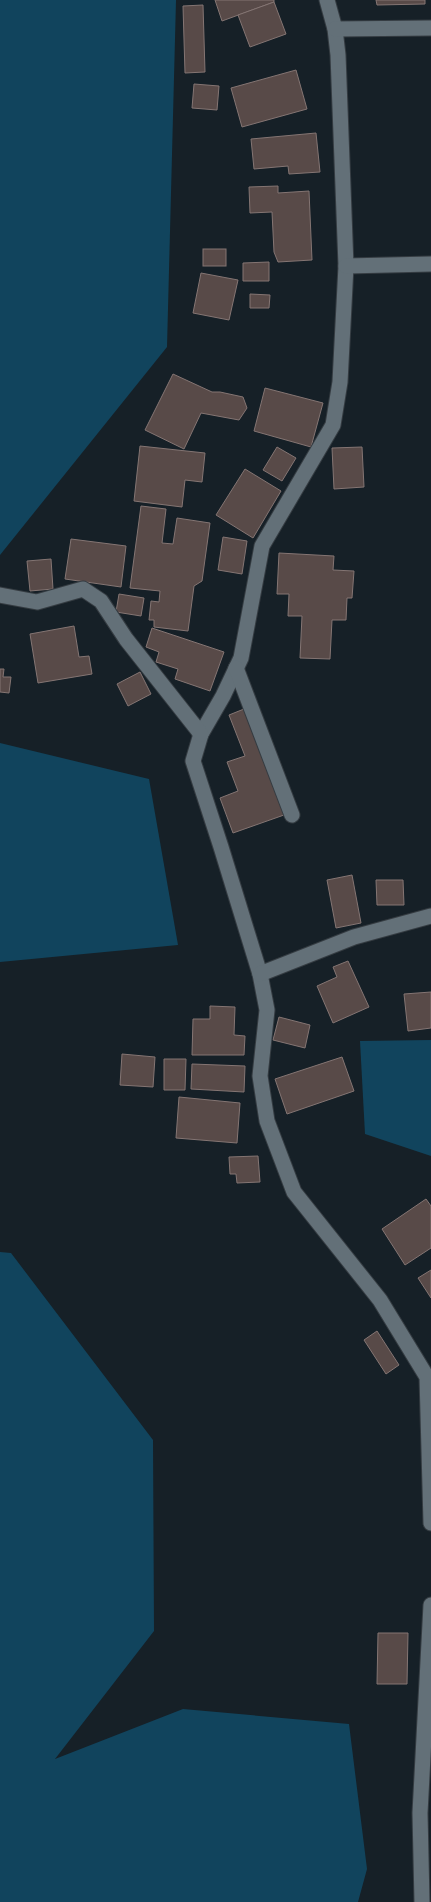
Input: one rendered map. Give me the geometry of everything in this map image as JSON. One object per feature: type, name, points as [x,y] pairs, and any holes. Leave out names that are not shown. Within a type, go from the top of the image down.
[{"type":"street","points":[[327,0],[336,29],[338,55],[346,266],[340,382],[334,425],[262,546],[241,658],[223,696],[201,734],[193,761],[260,974],[267,1010],[260,1076],[267,1122],[294,1192],[380,1300],[428,1377],[431,1523]]},
{"type":"street","points":[[336,29],[431,28]]},
{"type":"street","points":[[346,266],[431,264]]},
{"type":"street","points":[[0,595],[37,602],[83,589],[101,601],[126,639],[201,734]]},
{"type":"street","points":[[236,668],[292,815]]},
{"type":"street","points":[[260,974],[354,937],[431,916]]},
{"type":"street","points":[[422,1902],[420,1813],[431,1605]]},
{"type":"shaded area","points":[[0,0],[176,0],[167,347],[0,555]]},
{"type":"shaded area","points":[[0,743],[149,779],[178,945],[0,962]]},
{"type":"shaded area","points":[[431,1040],[431,1156],[365,1134],[360,1041]]},
{"type":"shaded area","points":[[0,1252],[11,1253],[153,1440],[154,1631],[55,1759],[183,1709],[349,1724],[367,1869],[358,1902],[0,1902]]},
{"type":"building","points":[[215,0],[274,0],[274,2],[222,21]]},
{"type":"building","points":[[376,0],[425,0],[425,4],[377,5]]},
{"type":"building","points":[[274,2],[286,34],[250,47],[238,15]]},
{"type":"building","points":[[203,5],[205,72],[185,73],[183,6]]},
{"type":"building","points":[[296,70],[307,109],[242,127],[231,88]]},
{"type":"building","points":[[194,84],[219,86],[217,110],[192,108]]},
{"type":"building","points":[[316,133],[320,172],[289,174],[288,166],[254,169],[251,139]]},
{"type":"building","points":[[278,186],[278,193],[309,191],[312,260],[278,262],[274,252],[272,212],[250,213],[249,187]]},
{"type":"building","points":[[203,249],[226,249],[226,266],[203,266]]},
{"type":"building","points":[[269,262],[269,281],[243,281],[243,263]]},
{"type":"building","points":[[201,273],[238,280],[229,320],[193,313]]},
{"type":"building","points":[[250,294],[270,295],[269,308],[250,308]]},
{"type":"building","points":[[173,374],[212,392],[243,397],[247,408],[239,420],[201,413],[184,449],[145,430]]},
{"type":"building","points":[[265,388],[323,403],[311,447],[254,431]]},
{"type":"building","points":[[140,446],[205,453],[202,482],[185,480],[182,507],[134,501]]},
{"type":"building","points":[[277,447],[296,458],[282,481],[263,470]]},
{"type":"building","points":[[362,447],[364,487],[334,489],[332,448]]},
{"type":"building","points":[[245,469],[281,491],[253,538],[216,515]]},
{"type":"building","points":[[141,506],[166,509],[162,543],[173,544],[177,518],[210,523],[202,581],[194,586],[188,631],[154,627],[154,620],[149,620],[151,601],[159,602],[160,591],[130,588]]},
{"type":"building","points":[[223,537],[247,541],[242,574],[218,570]]},
{"type":"building","points":[[71,539],[126,546],[121,587],[65,579]]},
{"type":"building","points":[[279,553],[334,556],[333,570],[354,571],[352,598],[347,598],[346,620],[332,620],[330,659],[300,658],[302,616],[288,616],[289,594],[277,594]]},
{"type":"building","points":[[51,559],[53,589],[30,591],[27,561]]},
{"type":"building","points":[[119,594],[144,598],[141,616],[116,612]]},
{"type":"building","points":[[74,626],[79,657],[89,656],[92,674],[38,683],[30,634]]},
{"type":"building","points":[[152,628],[224,652],[210,691],[175,679],[178,669],[156,662],[159,652],[146,647]]},
{"type":"building","points":[[0,669],[4,669],[3,677],[11,677],[9,693],[0,692]]},
{"type":"building","points":[[140,672],[151,694],[128,706],[117,684]]},
{"type":"building","points":[[244,709],[284,815],[233,833],[220,798],[238,791],[227,762],[245,756],[229,715]]},
{"type":"building","points":[[352,875],[361,923],[336,928],[327,880]]},
{"type":"building","points":[[376,880],[403,880],[404,905],[377,905]]},
{"type":"building","points":[[348,961],[369,1007],[333,1023],[317,986],[337,977],[333,967]]},
{"type":"building","points":[[431,992],[431,1028],[408,1031],[404,994]]},
{"type":"building","points":[[210,1006],[235,1007],[234,1035],[245,1036],[244,1055],[192,1055],[193,1019],[210,1019]]},
{"type":"building","points":[[279,1017],[310,1025],[305,1048],[273,1040]]},
{"type":"building","points":[[122,1054],[155,1057],[153,1087],[120,1085]]},
{"type":"building","points":[[342,1057],[354,1091],[287,1114],[275,1079]]},
{"type":"building","points":[[164,1059],[186,1059],[185,1090],[164,1090]]},
{"type":"building","points":[[192,1064],[245,1066],[244,1092],[191,1089]]},
{"type":"building","points":[[179,1097],[240,1103],[237,1143],[176,1138]]},
{"type":"building","points":[[258,1156],[260,1182],[237,1183],[236,1174],[230,1174],[229,1157]]},
{"type":"building","points":[[426,1199],[431,1206],[431,1248],[405,1265],[382,1229]]},
{"type":"building","points":[[431,1270],[431,1298],[418,1278]]},
{"type":"building","points":[[377,1331],[399,1365],[386,1374],[364,1340]]},
{"type":"building","points":[[378,1633],[408,1633],[407,1684],[377,1684]]}]
